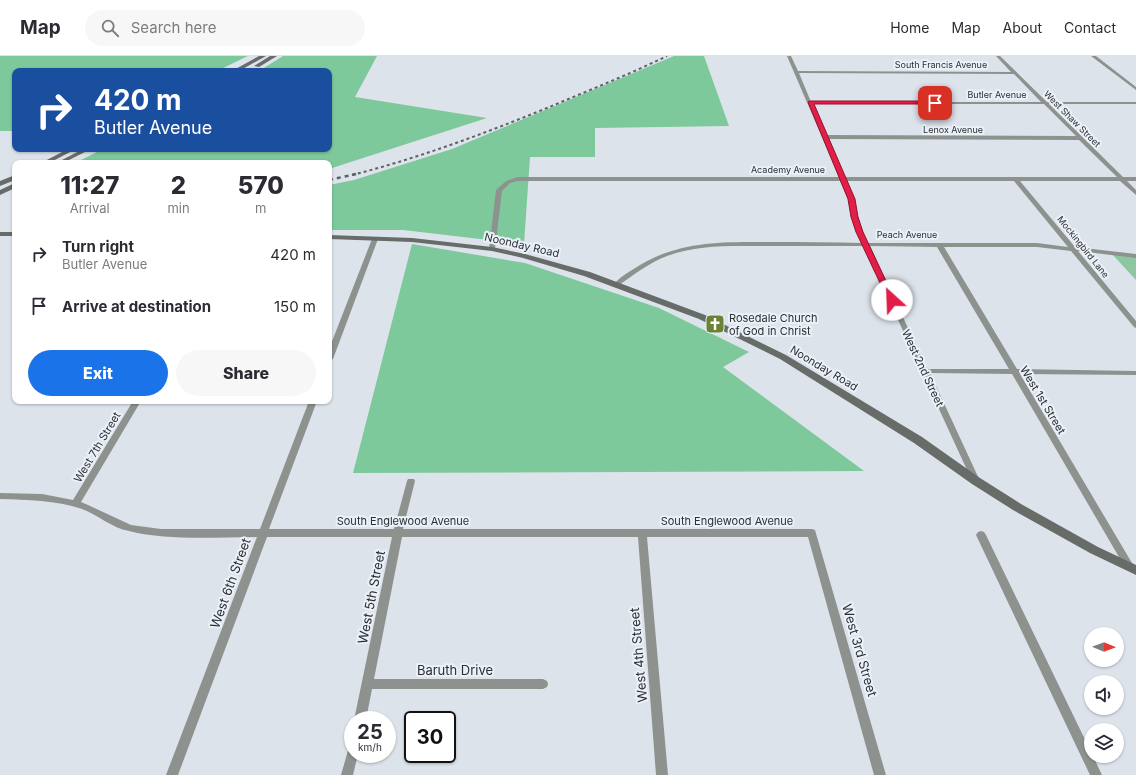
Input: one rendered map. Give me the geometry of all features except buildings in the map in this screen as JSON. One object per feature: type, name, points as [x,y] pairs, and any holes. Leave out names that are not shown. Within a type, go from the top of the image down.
[{"type":"street","points":[[241,68],[263,56]]},
{"type":"street","points":[[253,68],[274,56]]},
{"type":"street","name":"West 2nd Street","points":[[789,56],[826,137],[852,199],[854,217],[976,481]]},
{"type":"street","name":"West Shaw Street","points":[[998,56],[1136,193]]},
{"type":"street","points":[[1093,56],[1136,89]]},
{"type":"street","name":"South Francis Avenue","points":[[796,72],[1015,73]]},
{"type":"street","name":"Butler Avenue","points":[[810,102],[1136,103]]},
{"type":"street","name":"Lenox Avenue","points":[[826,137],[1080,138]]},
{"type":"street","points":[[50,160],[67,152]]},
{"type":"street","points":[[66,160],[82,152]]},
{"type":"street","points":[[0,184],[12,178]]},
{"type":"street","name":"Academy Avenue","points":[[492,249],[494,241],[497,196],[500,188],[512,180],[525,178],[1136,179]]},
{"type":"street","name":"Mockingbird Lane","points":[[1016,179],[1136,326]]},
{"type":"street","points":[[0,193],[12,187]]},
{"type":"street","points":[[0,234],[12,234]]},
{"type":"street","name":"Noonday Road","points":[[332,237],[412,240],[492,249],[556,265],[616,285],[702,317],[783,356],[918,440],[976,481],[1049,525],[1133,568]]},
{"type":"street","points":[[332,351],[375,239]]},
{"type":"street","name":"Peach Avenue","points":[[616,285],[640,266],[678,248],[719,244],[1037,245],[1136,256]]},
{"type":"street","name":"West 1st Street","points":[[939,244],[1014,372],[1133,568]]},
{"type":"street","points":[[925,371],[1136,373]]},
{"type":"street","name":"West 7th Street","points":[[75,504],[135,404]]},
{"type":"street","name":"West 6th Street","points":[[172,775],[312,404]]},
{"type":"street","name":"West 5th Street","points":[[362,711],[398,532],[411,481]]},
{"type":"street","name":"South Englewood Avenue","points":[[0,496],[42,497],[75,504],[94,511],[121,525],[140,531],[161,533],[812,533]]},
{"type":"street","name":"West 4th Street","points":[[642,533],[662,775]]},
{"type":"street","name":"West 3rd Street","points":[[812,533],[880,775]]},
{"type":"street","points":[[981,535],[1096,775]]},
{"type":"street","name":"Baruth Drive","points":[[368,684],[543,684]]},
{"type":"street","points":[[347,775],[350,763]]},
{"type":"green space","points":[[0,56],[248,56],[223,68],[12,68],[12,131],[0,131]]},
{"type":"green space","points":[[283,56],[377,56],[355,97],[487,118],[332,168],[332,160],[81,160],[97,152],[332,152],[332,68],[264,68]]},
{"type":"green space","points":[[674,56],[704,56],[729,126],[595,128],[595,157],[530,157],[524,244],[403,230],[332,230],[332,184],[354,180],[452,149]]},
{"type":"green space","points":[[412,244],[525,263],[659,308],[749,352],[723,367],[864,471],[353,473]]},
{"type":"green space","points":[[1111,253],[1136,257],[1136,280]]},
{"type":"railway","points":[[354,174],[451,145],[499,127],[607,83],[667,56]]},
{"type":"railway","points":[[332,179],[354,174]]},
{"type":"place","name":"Rosedale Church of God in Christ","points":[[715,324]]},
{"type":"route","points":[[892,300],[860,232],[854,217],[852,199],[810,102],[935,103]]}]
